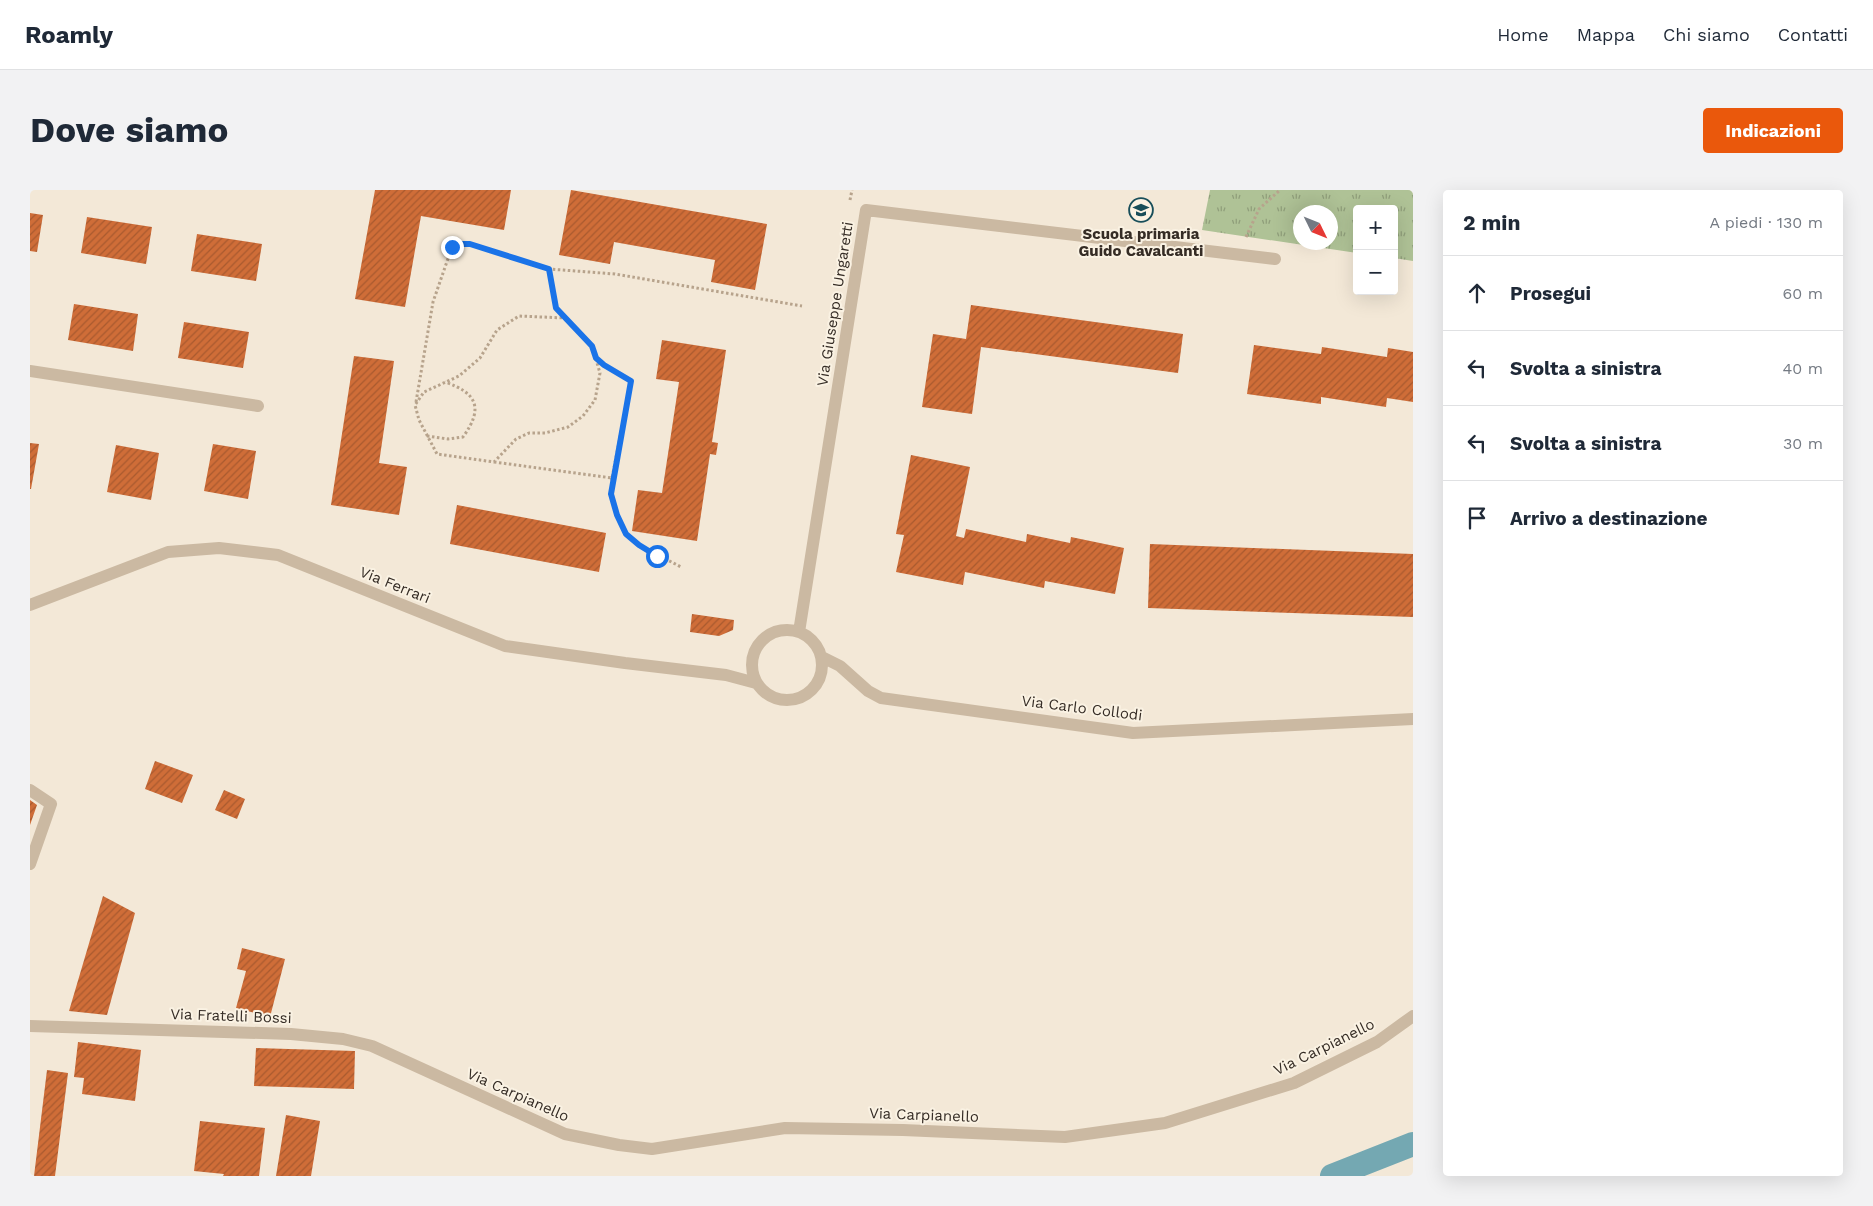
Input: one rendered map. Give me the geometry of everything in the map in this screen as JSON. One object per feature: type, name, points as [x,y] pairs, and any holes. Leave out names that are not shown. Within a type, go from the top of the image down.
[{"type":"street","name":"Via Giuseppe Ungaretti","points":[[799,632],[866,210],[1275,259]]},
{"type":"street","points":[[30,371],[258,406]]},
{"type":"street","name":"Via Ferrari","points":[[30,605],[168,552],[219,548],[278,555],[505,646],[625,664],[726,675],[756,682]]},
{"type":"street","points":[[787,630],[799,632],[815,644],[822,657],[822,674],[816,685],[808,694],[797,699],[785,701],[774,698],[764,692],[756,682],[752,671],[752,659],[757,647],[765,638],[776,632],[787,630]]},
{"type":"street","name":"Via Carlo Collodi","points":[[822,657],[840,666],[868,691],[881,698],[1133,734],[1413,719]]},
{"type":"street","points":[[30,790],[51,804],[30,864]]},
{"type":"street","name":"Via Carpianello","points":[[425,1070],[566,1134],[619,1145],[652,1149],[785,1128],[903,1130],[1065,1137],[1165,1123],[1294,1083],[1377,1042],[1413,1016]]},
{"type":"street","name":"Via Fratelli Bossi","points":[[30,1026],[263,1032],[343,1038],[372,1046],[425,1070]]},
{"type":"path","points":[[1237,254],[1259,209],[1280,190]]},
{"type":"path","points":[[612,478],[437,454],[419,420],[415,405],[433,302],[452,247],[458,244],[470,244],[549,269],[615,274],[802,306]]},
{"type":"path","points":[[494,462],[516,439],[529,433],[545,433],[568,427],[583,416],[595,400],[600,373],[592,346],[556,308],[549,269]]},
{"type":"path","points":[[415,405],[424,392],[459,376],[480,358],[497,330],[519,316],[565,318]]},
{"type":"path","points":[[596,358],[631,381],[612,478],[611,494],[617,515],[626,534],[639,545],[681,567]]},
{"type":"path","points":[[427,436],[448,439],[463,437],[472,424],[476,412],[472,397],[460,387],[444,382]]},
{"type":"green space","points":[[1210,190],[1413,190],[1413,261],[1398,259],[1398,205],[1353,205],[1353,252],[1337,250],[1338,205],[1293,205],[1293,244],[1202,230]]},
{"type":"building","points":[[375,190],[511,190],[504,230],[421,216],[405,307],[355,299]]},
{"type":"building","points":[[571,190],[767,224],[755,290],[711,282],[715,260],[614,242],[610,264],[559,255]]},
{"type":"building","points":[[30,213],[43,215],[37,252],[30,251]]},
{"type":"building","points":[[87,217],[152,227],[146,264],[81,253]]},
{"type":"building","points":[[197,234],[262,244],[256,281],[191,271]]},
{"type":"building","points":[[74,304],[138,314],[133,351],[68,340]]},
{"type":"building","points":[[971,305],[1183,334],[1178,373],[981,347],[972,414],[922,407],[933,334],[966,339]]},
{"type":"building","points":[[184,322],[249,332],[243,368],[178,358]]},
{"type":"building","points":[[662,340],[726,350],[712,442],[718,443],[716,455],[710,454],[697,541],[632,531],[638,490],[662,493],[679,382],[656,379]]},
{"type":"building","points":[[1254,345],[1321,354],[1322,347],[1387,357],[1388,348],[1413,352],[1413,402],[1387,398],[1386,407],[1321,397],[1321,404],[1247,394]]},
{"type":"building","points":[[354,356],[394,361],[379,463],[407,467],[399,515],[331,505]]},
{"type":"building","points":[[30,443],[39,444],[31,489],[30,489]]},
{"type":"building","points":[[213,444],[256,451],[248,499],[204,491]]},
{"type":"building","points":[[116,445],[159,453],[151,500],[107,492]]},
{"type":"building","points":[[911,455],[970,467],[956,536],[964,538],[966,529],[1026,542],[1027,534],[1070,543],[1071,537],[1124,548],[1115,594],[1045,581],[1044,588],[965,572],[963,585],[896,572],[904,535],[896,534]]},
{"type":"building","points":[[457,505],[606,533],[599,572],[450,544]]},
{"type":"building","points":[[1150,544],[1413,554],[1413,617],[1148,608]]},
{"type":"building","points":[[692,614],[734,620],[733,630],[719,636],[690,632]]},
{"type":"building","points":[[155,761],[193,775],[182,803],[145,789]]},
{"type":"building","points":[[224,790],[245,799],[237,819],[215,810]]},
{"type":"building","points":[[30,800],[37,805],[30,825]]},
{"type":"building","points":[[103,896],[135,913],[107,1015],[69,1011]]},
{"type":"building","points":[[242,948],[285,959],[270,1017],[236,1008],[246,971],[237,969]]},
{"type":"building","points":[[78,1042],[141,1050],[135,1101],[82,1094],[84,1078],[74,1077]]},
{"type":"building","points":[[256,1048],[355,1051],[354,1089],[254,1086]]},
{"type":"building","points":[[47,1070],[68,1073],[55,1176],[34,1176]]},
{"type":"building","points":[[286,1115],[320,1121],[311,1176],[276,1176]]},
{"type":"building","points":[[200,1121],[265,1128],[259,1176],[223,1176],[224,1174],[194,1171]]},
{"type":"waterway","points":[[1332,1176],[1413,1144]]},
{"type":"place","name":"Scuola primaria Guido Cavalcanti","points":[[1141,210]]},
{"type":"route","points":[[452,247],[458,244],[470,244],[549,269],[556,308],[592,346],[596,358],[631,381],[612,478],[611,494],[617,515],[626,534],[657,556]]}]
